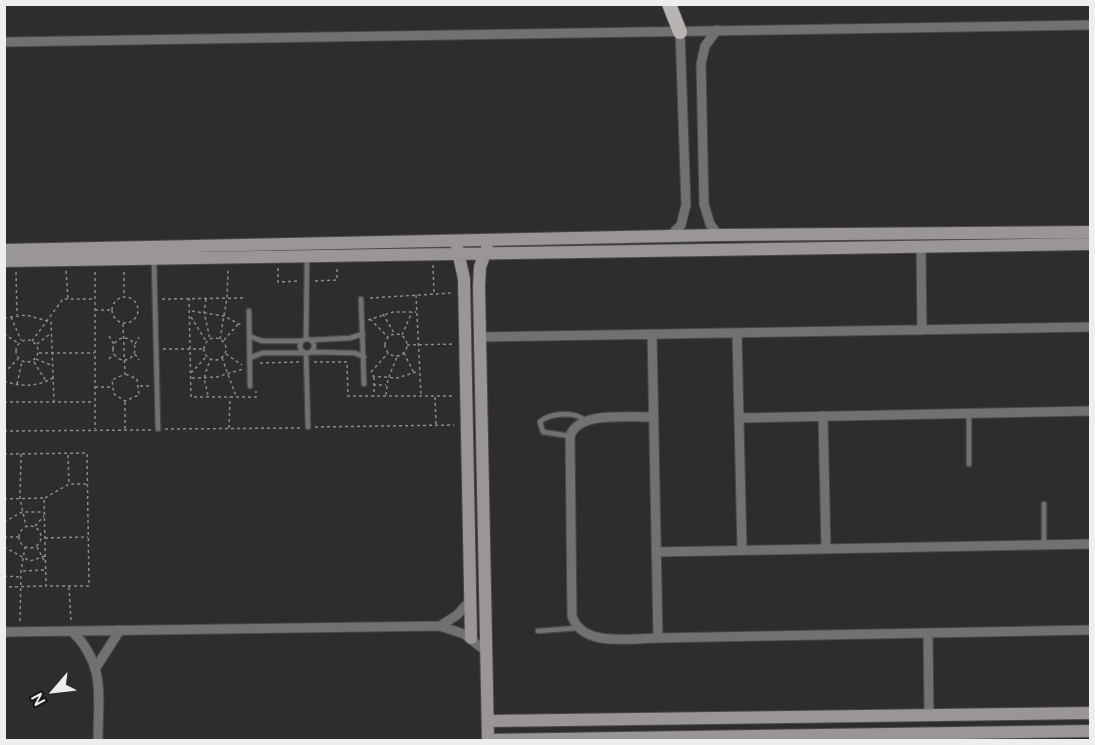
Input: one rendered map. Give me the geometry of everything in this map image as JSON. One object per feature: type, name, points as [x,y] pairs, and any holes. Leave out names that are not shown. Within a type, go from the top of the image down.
[{"type":"main road","points":[[669,4],[680,32]]},
{"type":"street","points":[[4,42],[1090,25]]},
{"type":"street","points":[[717,30],[705,46],[701,64],[704,204],[710,224],[718,236]]},
{"type":"street","points":[[670,236],[681,225],[686,205],[680,32]]},
{"type":"street","points":[[4,250],[670,236],[1090,232]]},
{"type":"street","points":[[492,240],[484,254],[479,281],[488,740],[876,737],[1090,731]]},
{"type":"street","points":[[455,241],[460,254],[465,292],[471,638]]},
{"type":"street","points":[[4,261],[1090,244]]},
{"type":"street","points":[[921,247],[922,330]]},
{"type":"street","points":[[481,337],[1090,327]]},
{"type":"street","points":[[737,333],[742,550]]},
{"type":"street","points":[[651,334],[658,638]]},
{"type":"street","points":[[739,418],[1090,411]]},
{"type":"street","points":[[823,416],[826,549]]},
{"type":"street","points":[[653,417],[584,420],[575,426],[570,436],[571,610],[577,628],[583,633],[598,638],[658,638],[1090,630]]},
{"type":"street","points":[[656,552],[1090,544]]},
{"type":"street","points":[[440,626],[457,615],[470,601]]},
{"type":"street","points":[[4,632],[440,626],[471,638],[487,652]]},
{"type":"street","points":[[97,666],[120,630]]},
{"type":"street","points":[[72,631],[86,647],[97,666],[98,741]]},
{"type":"street","points":[[928,634],[929,716]]},
{"type":"street","points":[[1074,713],[1074,731]]},
{"type":"street","points":[[488,721],[1090,713]]},
{"type":"lane","points":[[307,256],[306,340],[300,348],[307,353]]},
{"type":"lane","points":[[154,258],[158,429]]},
{"type":"lane","points":[[361,299],[363,357],[367,374],[364,384]]},
{"type":"lane","points":[[249,311],[250,386]]},
{"type":"lane","points":[[249,333],[262,341],[350,338],[363,334]]},
{"type":"lane","points":[[306,340],[314,345],[307,353],[308,428]]},
{"type":"lane","points":[[250,358],[262,353],[355,353],[363,357]]},
{"type":"lane","points":[[570,436],[543,432],[540,422],[546,417],[573,414],[584,420]]},
{"type":"lane","points":[[969,414],[969,464]]},
{"type":"lane","points":[[1044,504],[1044,545]]},
{"type":"lane","points":[[538,631],[577,628]]},
{"type":"path","points":[[95,259],[95,430]]},
{"type":"path","points":[[123,259],[124,295]]},
{"type":"path","points":[[220,339],[227,298],[228,266]]},
{"type":"path","points":[[17,315],[16,272],[26,271]]},
{"type":"path","points":[[56,271],[66,271],[68,299]]},
{"type":"path","points":[[361,299],[465,292]]},
{"type":"path","points":[[123,324],[138,317],[138,303],[124,295]]},
{"type":"path","points":[[123,324],[112,318],[112,303],[124,295]]},
{"type":"path","points":[[416,296],[422,396]]},
{"type":"path","points":[[189,298],[191,397],[256,397],[256,386]]},
{"type":"path","points":[[206,298],[204,312],[210,339]]},
{"type":"path","points":[[155,299],[245,298]]},
{"type":"path","points":[[32,341],[63,299],[95,299]]},
{"type":"path","points":[[138,309],[155,310]]},
{"type":"path","points":[[95,310],[112,310]]},
{"type":"path","points":[[190,311],[224,316],[239,323],[249,333]]},
{"type":"path","points":[[224,341],[249,311]]},
{"type":"path","points":[[402,336],[413,311]]},
{"type":"path","points":[[362,323],[383,314],[417,312]]},
{"type":"path","points":[[383,314],[394,334]]},
{"type":"path","points":[[4,318],[17,315],[51,322],[54,402]]},
{"type":"path","points":[[190,315],[206,342]]},
{"type":"path","points":[[10,316],[22,341]]},
{"type":"path","points":[[370,319],[388,337]]},
{"type":"path","points":[[123,324],[125,374]]},
{"type":"path","points":[[36,344],[51,333]]},
{"type":"path","points":[[4,334],[19,343]]},
{"type":"path","points":[[397,356],[388,352],[385,343],[388,337],[394,334],[402,336],[407,345]]},
{"type":"path","points":[[109,336],[114,345],[114,353],[109,359]]},
{"type":"path","points":[[139,337],[134,353],[139,360]]},
{"type":"path","points":[[114,345],[124,338]]},
{"type":"path","points":[[124,338],[135,345]]},
{"type":"path","points":[[210,339],[224,341],[226,350],[222,357],[211,359],[206,356],[204,350],[206,342],[210,339]]},
{"type":"path","points":[[17,385],[20,360],[16,348],[19,343],[32,341],[36,344],[38,353],[34,360]]},
{"type":"path","points":[[407,345],[465,344]]},
{"type":"path","points":[[386,396],[388,379],[397,356],[404,352],[407,345]]},
{"type":"path","points":[[156,349],[204,350]]},
{"type":"path","points":[[388,352],[367,374],[388,379],[420,371]]},
{"type":"path","points":[[404,352],[415,374]]},
{"type":"path","points":[[38,353],[95,353]]},
{"type":"path","points":[[114,353],[124,360]]},
{"type":"path","points":[[124,360],[134,353]]},
{"type":"path","points":[[190,374],[206,356]]},
{"type":"path","points":[[222,357],[236,396]]},
{"type":"path","points":[[208,396],[204,378],[211,359]]},
{"type":"path","points":[[4,373],[20,360],[34,360],[53,366]]},
{"type":"path","points":[[34,360],[47,381]]},
{"type":"path","points":[[190,378],[229,375],[250,367]]},
{"type":"path","points":[[125,374],[138,379],[139,395],[125,401],[114,394],[112,380],[125,374]]},
{"type":"path","points":[[374,377],[374,396]]},
{"type":"path","points":[[4,381],[32,386],[53,378]]},
{"type":"path","points":[[139,386],[157,386]]},
{"type":"path","points":[[95,387],[112,387]]},
{"type":"path","points":[[229,429],[230,396]]},
{"type":"path","points":[[435,396],[436,426]]},
{"type":"path","points":[[125,401],[125,431]]},
{"type":"path","points":[[4,402],[95,402]]},
{"type":"path","points":[[4,431],[467,425]]},
{"type":"path","points":[[19,537],[26,526],[20,499],[21,453]]},
{"type":"path","points":[[68,453],[69,484]]},
{"type":"path","points":[[4,454],[87,453],[89,537],[89,586],[4,587]]},
{"type":"path","points":[[4,499],[44,498],[69,484],[88,484]]},
{"type":"path","points":[[44,498],[46,586]]},
{"type":"path","points":[[4,522],[22,512],[45,514]]},
{"type":"path","points":[[34,526],[45,514]]},
{"type":"path","points":[[26,526],[34,526],[40,531],[41,539],[36,547]]},
{"type":"path","points":[[4,537],[19,537]]},
{"type":"path","points":[[19,537],[25,547],[21,571],[20,632]]},
{"type":"path","points":[[41,539],[89,537]]},
{"type":"path","points":[[4,547],[30,561],[45,556]]},
{"type":"path","points":[[25,547],[36,547]]},
{"type":"path","points":[[36,547],[46,563]]},
{"type":"path","points":[[21,571],[46,570]]},
{"type":"path","points":[[4,576],[21,577]]},
{"type":"path","points":[[69,586],[72,631]]}]
